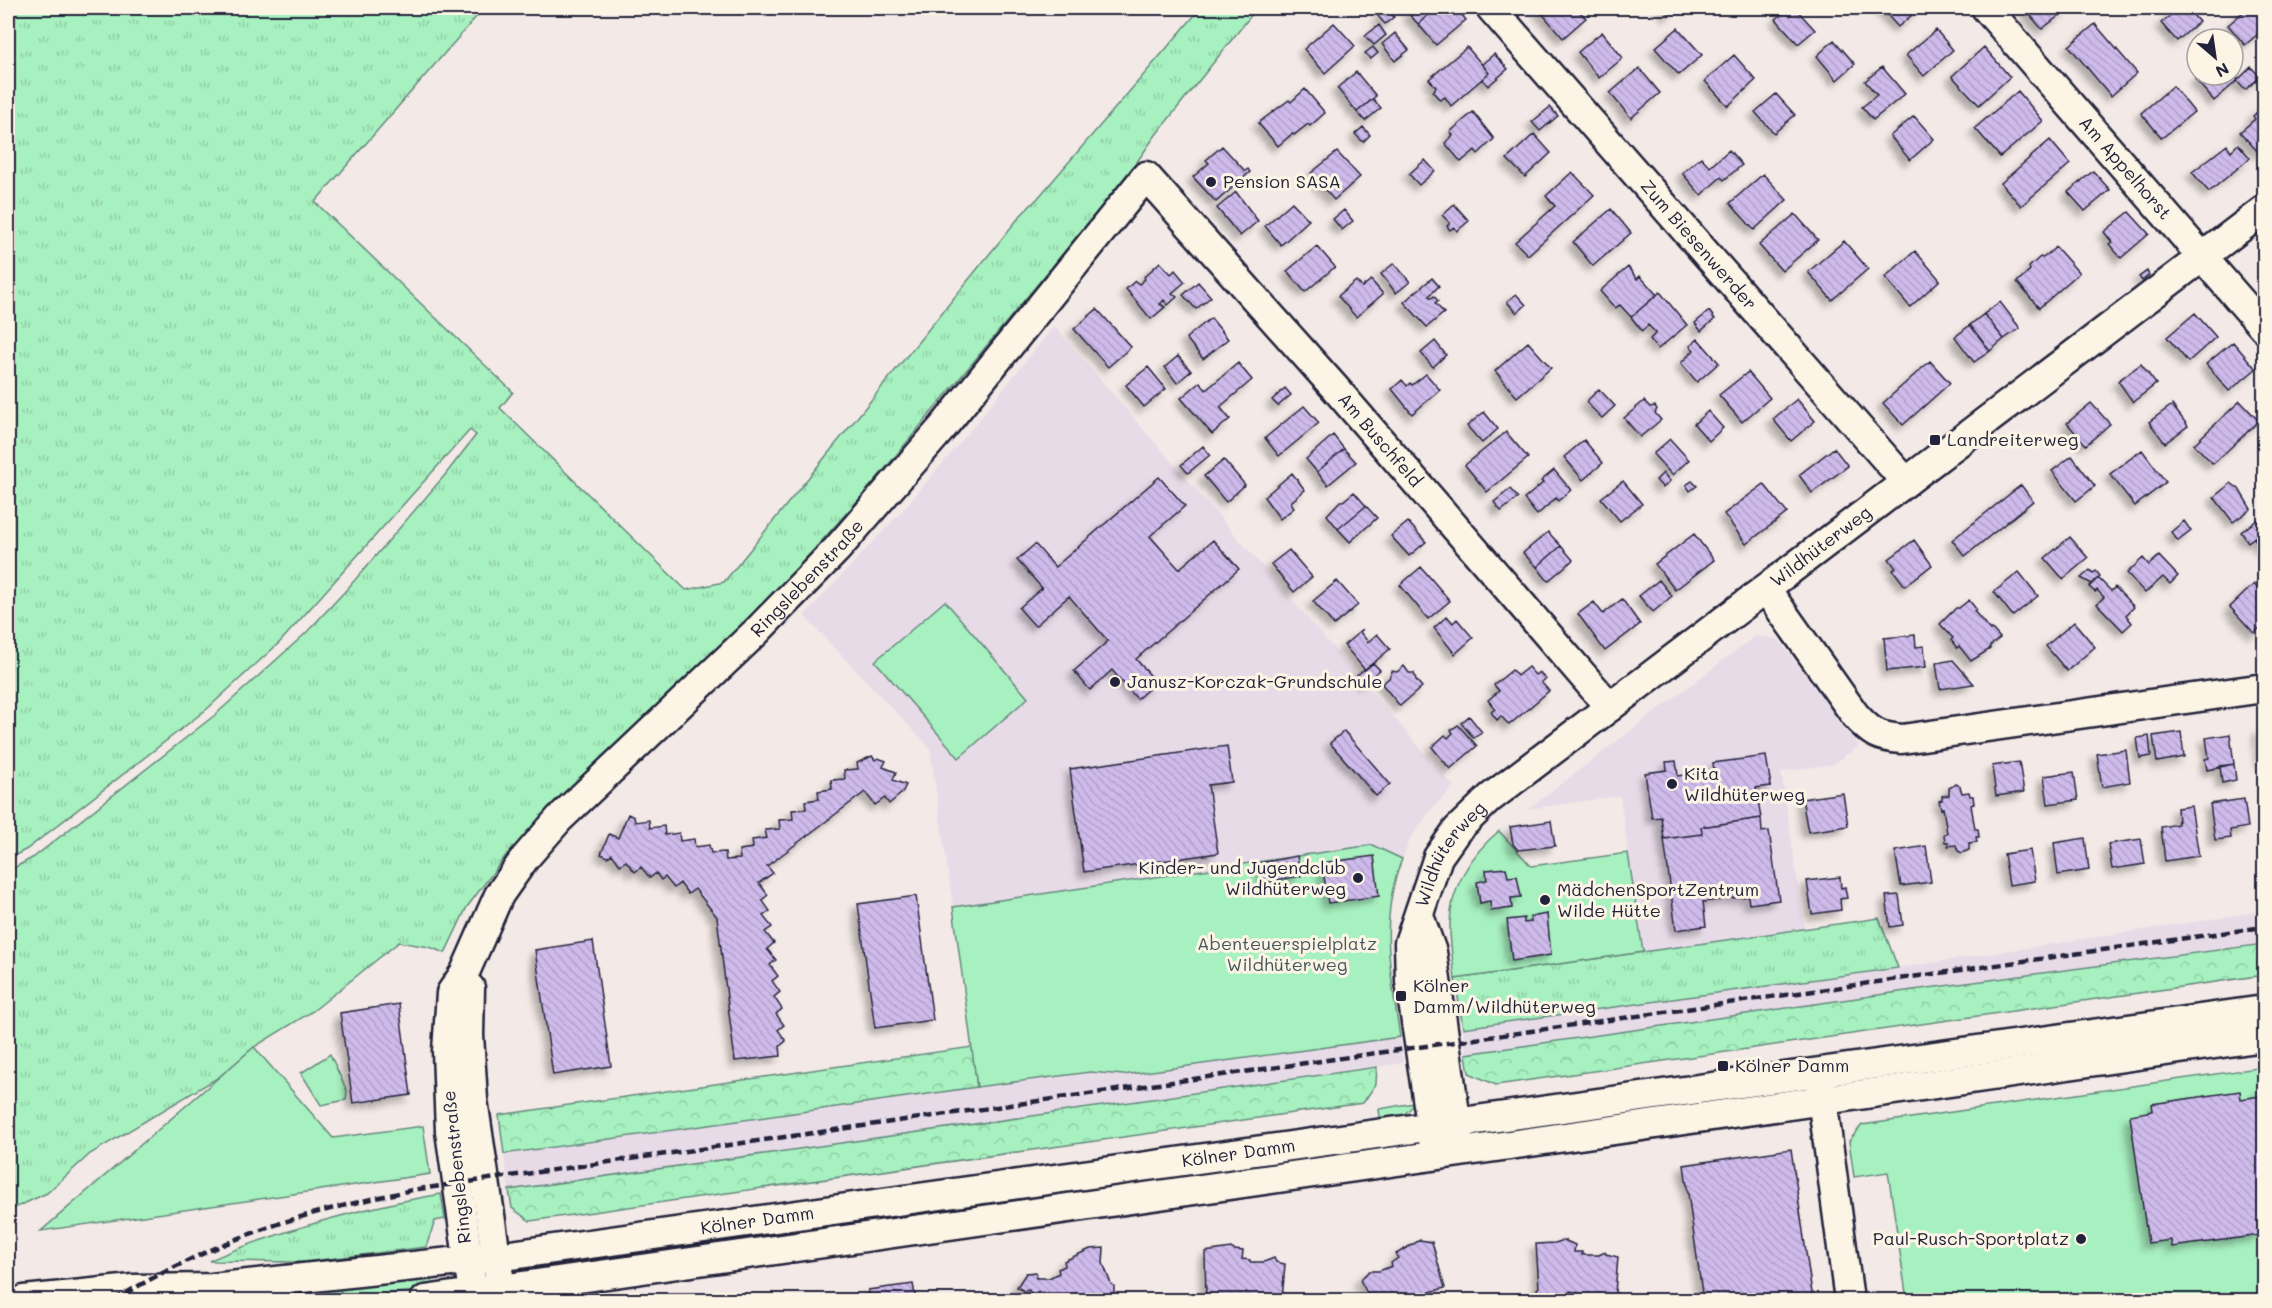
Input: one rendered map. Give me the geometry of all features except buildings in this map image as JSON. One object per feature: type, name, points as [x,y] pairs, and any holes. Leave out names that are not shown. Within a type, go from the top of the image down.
[{"type":"street","name":"Zum Biesenwerder","points":[[1491,8],[1906,482]]},
{"type":"street","name":"Am Appelhorst","points":[[1986,8],[2265,328]]},
{"type":"street","name":"Am Buschfeld","points":[[1146,176],[1335,388],[1610,707]]},
{"type":"street","name":"Ringslebenstraße","points":[[473,1297],[450,1131],[447,1062],[451,993],[465,972],[494,905],[525,858],[559,819],[756,632],[837,549],[943,427],[1146,176]]},
{"type":"street","name":"Wildhüterweg","points":[[1448,1154],[1444,1125],[1408,966],[1409,943],[1438,857],[1457,830],[1490,798],[2265,210]]},
{"type":"street","points":[[1766,589],[1855,715],[1868,729],[1882,737],[1902,739],[2265,688]]},
{"type":"street","name":"Ringslebenstraße","points":[[465,972],[471,989],[469,1035],[473,1100],[502,1295]]},
{"type":"street","name":"Kölner Damm","points":[[24,1300],[133,1289],[212,1288],[262,1281],[349,1274],[468,1258],[497,1257],[2265,1010]]},
{"type":"street","name":"Kölner Damm","points":[[425,1300],[502,1295],[1448,1154],[2265,1037]]},
{"type":"street","points":[[1819,1073],[1849,1300]]},
{"type":"street","name":"Kölner Damm","points":[[212,1288],[269,1300]]},
{"type":"shaded area","name":"Janusz-Korczak-Grundschule","points":[[1054,326],[1454,787],[1433,807],[1410,839],[1402,859],[1372,845],[953,907],[930,748],[804,616],[901,512]]},
{"type":"shaded area","name":"Kita Wildhüterweg","points":[[1755,636],[1778,639],[1859,746],[1833,764],[1781,772],[1805,929],[1643,952],[1620,796],[1528,809]]},
{"type":"shaded area","points":[[2264,911],[2264,944],[1913,990],[1466,1054],[1463,1028],[1898,968]]},
{"type":"shaded area","points":[[1400,1037],[1403,1063],[509,1190],[504,1154],[1090,1072],[1123,1075]]},
{"type":"green space","points":[[8,8],[484,8],[315,202],[513,392],[500,408],[686,590],[724,582],[1021,215],[1201,8],[1257,8],[1155,136],[1127,176],[869,488],[756,614],[507,854],[467,907],[445,953],[429,947],[399,942],[313,1011],[254,1047],[219,1077],[90,1154],[47,1193],[8,1211],[8,871],[34,857],[215,715],[306,633],[348,588],[445,475],[476,435],[470,430],[280,642],[207,709],[27,849],[8,859]]},
{"type":"green space","points":[[945,601],[1028,698],[959,758],[875,661]]},
{"type":"green space","name":"MädchenSportZentrum Wilde Hütte","points":[[1499,831],[1531,866],[1628,853],[1643,952],[1455,979],[1450,934],[1453,900],[1464,873],[1479,850]]},
{"type":"green space","name":"Abenteuerspielplatz Wildhüterweg","points":[[1372,845],[1402,859],[1390,904],[1388,926],[1390,970],[1400,1037],[1123,1075],[1090,1072],[977,1087],[953,907]]},
{"type":"green space","points":[[1879,918],[1898,968],[1463,1028],[1455,979]]},
{"type":"green space","points":[[2264,944],[2264,975],[1496,1085],[1469,1073],[1466,1054],[1913,990]]},
{"type":"green space","points":[[254,1047],[333,1138],[423,1126],[430,1174],[41,1231]]},
{"type":"green space","points":[[972,1047],[977,1087],[504,1154],[499,1115]]},
{"type":"green space","points":[[330,1054],[347,1091],[346,1100],[321,1105],[301,1073]]},
{"type":"green space","points":[[1377,1067],[1376,1084],[1363,1103],[530,1221],[512,1208],[509,1190]]},
{"type":"green space","name":"Paul-Rusch-Sportplatz","points":[[2264,1067],[2264,1300],[1907,1300],[1888,1172],[1854,1177],[1849,1141],[1862,1125]]},
{"type":"green space","points":[[1414,1103],[1404,1114],[1381,1124],[1379,1109]]},
{"type":"green space","points":[[1367,1144],[1369,1156],[541,1273],[540,1261]]},
{"type":"green space","points":[[441,1194],[445,1219],[435,1221],[426,1247],[304,1262],[209,1261],[322,1221]]},
{"type":"green space","points":[[431,1273],[433,1289],[377,1295],[309,1294],[308,1292]]},
{"type":"railway","points":[[114,1300],[183,1263],[255,1232],[317,1212],[412,1190],[2264,927]]},
{"type":"place","name":"Pension SASA","points":[[1211,182]]},
{"type":"place","name":"Landreiterweg","points":[[1935,440]]},
{"type":"place","name":"Janusz-Korczak-Grundschule","points":[[1115,682]]},
{"type":"place","name":"Kita Wildhüterweg","points":[[1672,784]]},
{"type":"place","name":"Kinder- und Jugendclub Wildhüterweg","points":[[1358,878]]},
{"type":"place","name":"MädchenSportZentrum Wilde Hütte","points":[[1545,900]]},
{"type":"place","name":"Kölner Damm/Wildhüterweg","points":[[1401,996]]},
{"type":"place","name":"Kölner Damm","points":[[1723,1066]]},
{"type":"place","name":"Paul-Rusch-Sportplatz","points":[[2081,1239]]}]
